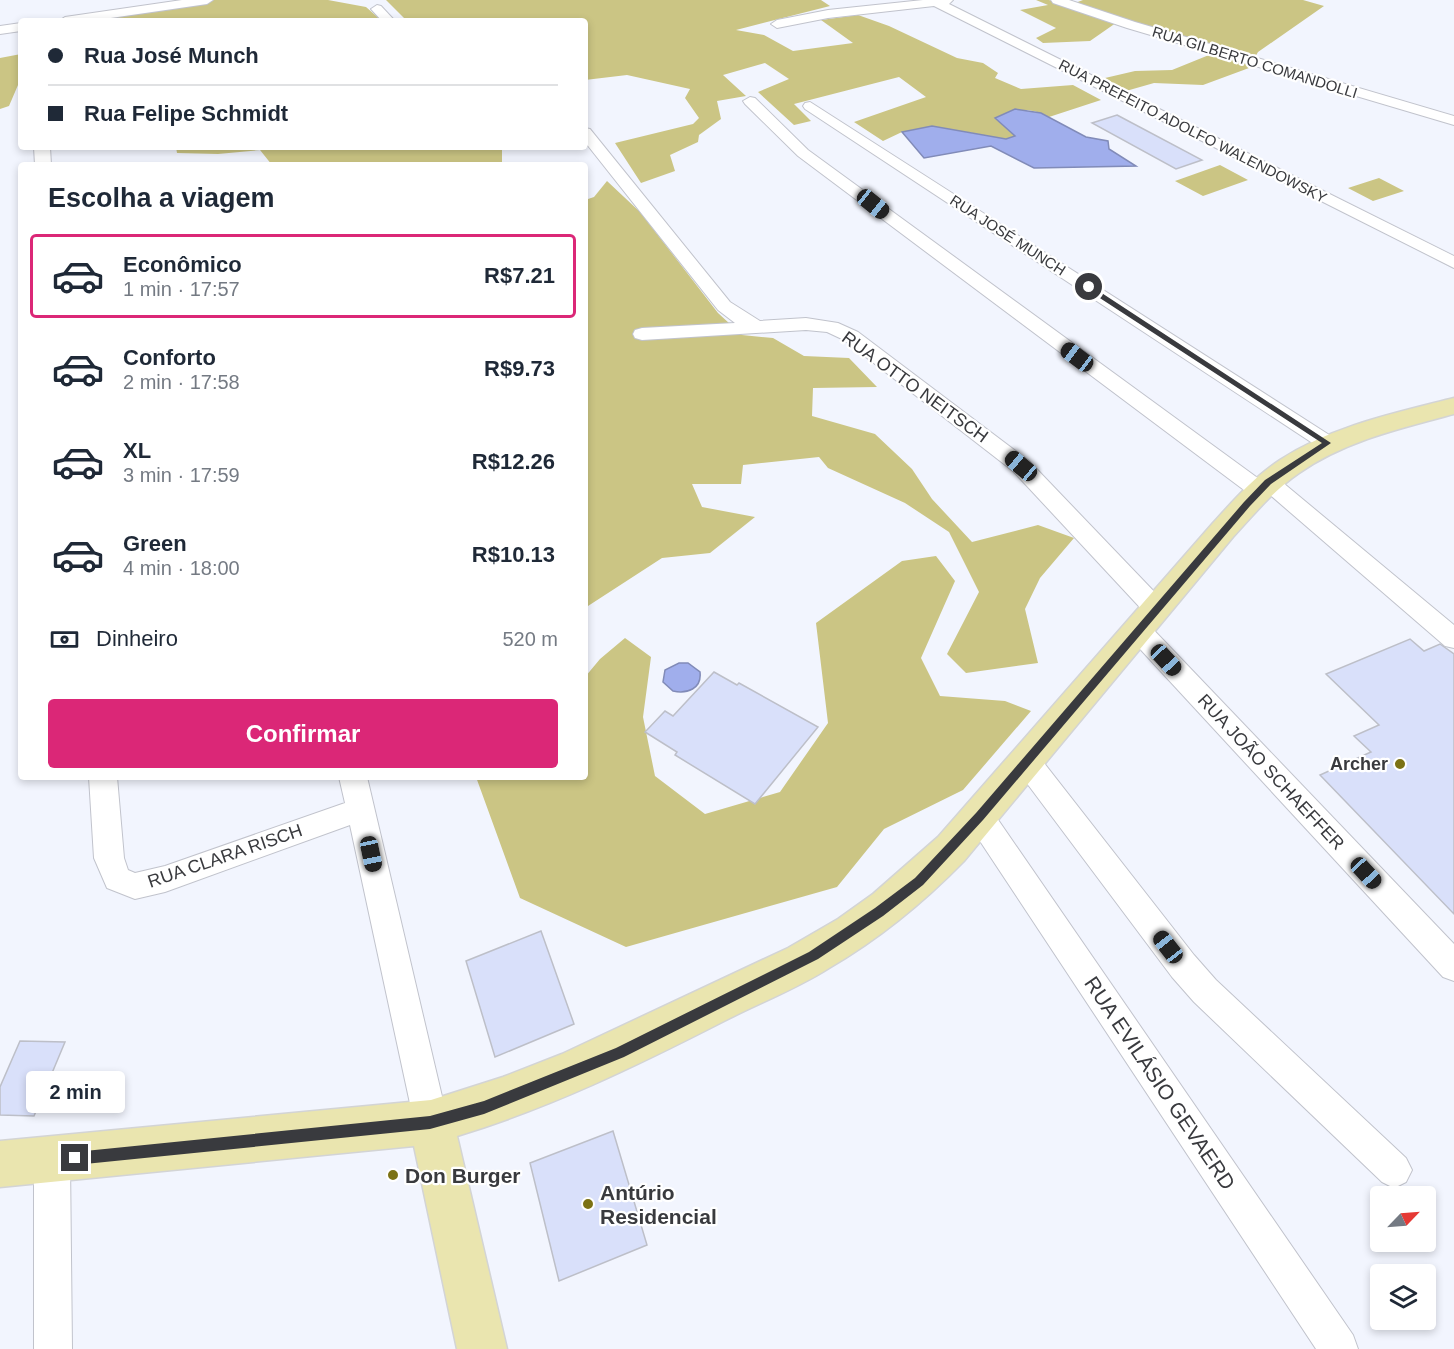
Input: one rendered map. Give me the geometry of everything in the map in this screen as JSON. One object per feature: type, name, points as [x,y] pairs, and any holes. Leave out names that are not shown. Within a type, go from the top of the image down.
[{"type":"main road","points":[[0,1164],[52,1161],[430,1122],[484,1108],[620,1052],[814,956],[879,912],[919,881],[980,817],[1147,619],[1264,487],[1306,455],[1327,443],[1351,434],[1453,408]]},
{"type":"main road","points":[[430,1122],[482,1349]]},
{"type":"street","points":[[85,18],[207,0]]},
{"type":"street","points":[[777,24],[828,14],[954,0]]},
{"type":"street","name":"RUA GILBERTO COMANDOLLI","points":[[1057,0],[1131,25],[1454,121]]},
{"type":"street","name":"RUA PREFEITO ADOLFO WALENDOWSKY","points":[[933,1],[1454,263]]},
{"type":"street","points":[[377,9],[386,18]]},
{"type":"street","points":[[0,30],[18,27]]},
{"type":"street","points":[[750,101],[803,153],[1264,487],[1454,639]]},
{"type":"street","name":"RUA JOSÉ MUNCH","points":[[810,106],[1327,443]]},
{"type":"street","points":[[588,136],[724,306],[759,328]]},
{"type":"street","name":"RUA OTTO NEITSCH","points":[[642,334],[806,324],[831,327],[851,336],[1021,466],[1147,619]]},
{"type":"street","name":"RUA JOÃO SCHAEFFER","points":[[1147,619],[1454,966]]},
{"type":"street","points":[[1027,762],[1183,966],[1205,991],[1394,1170]]},
{"type":"street","name":"RUA CLARA RISCH","points":[[103,780],[109,858],[117,879],[135,886],[165,879],[361,809]]},
{"type":"street","points":[[354,780],[430,1122]]},
{"type":"street","name":"RUA EVILÁSIO GEVAERD","points":[[980,817],[1339,1349]]},
{"type":"street","points":[[52,1161],[52,1349]]},
{"type":"shaded area","points":[[213,0],[328,0],[366,7],[379,18],[102,18]]},
{"type":"shaded area","points":[[386,0],[821,0],[830,6],[736,30],[764,35],[793,51],[853,43],[821,20],[858,15],[889,26],[957,58],[983,63],[998,73],[995,78],[1021,89],[1073,85],[1101,100],[1049,117],[1028,110],[1002,115],[995,118],[1016,137],[1006,139],[932,126],[902,132],[883,141],[854,122],[926,97],[899,77],[794,104],[811,121],[794,125],[758,92],[789,79],[765,63],[723,75],[746,96],[717,101],[721,119],[699,135],[698,142],[670,155],[675,171],[641,183],[615,143],[693,124],[699,118],[685,98],[690,89],[627,75],[588,80],[588,18],[404,18]]},
{"type":"shaded area","points":[[1036,0],[1049,0],[1067,6],[1083,0],[1303,0],[1324,6],[1258,52],[1249,68],[1203,85],[1154,83],[1126,91],[1105,78],[1135,71],[1172,70],[1209,55],[1184,37],[1123,18],[1090,41],[1043,43],[1036,38],[1056,28],[1020,10],[1048,5]]},
{"type":"shaded area","points":[[18,55],[18,85],[9,106],[0,109],[0,58]]},
{"type":"shaded area","points":[[176,150],[260,150],[218,154],[177,153]]},
{"type":"shaded area","points":[[260,150],[502,150],[502,162],[270,162]]},
{"type":"shaded area","points":[[1220,165],[1248,180],[1203,196],[1175,181]]},
{"type":"shaded area","points":[[1379,178],[1404,191],[1373,201],[1348,188]]},
{"type":"shaded area","points":[[607,181],[640,212],[718,313],[742,335],[773,338],[804,356],[849,358],[877,387],[813,388],[812,416],[875,434],[912,469],[932,499],[972,542],[1038,525],[1074,538],[1040,578],[1025,609],[1038,663],[966,673],[947,654],[979,592],[949,532],[905,503],[828,468],[819,457],[743,465],[741,484],[692,484],[702,507],[755,517],[710,553],[662,558],[588,606],[588,199],[594,197]]},
{"type":"shaded area","points":[[936,556],[955,581],[921,658],[940,696],[1005,701],[1031,711],[963,790],[884,829],[837,887],[626,947],[520,898],[477,780],[588,780],[588,673],[600,659],[625,638],[651,657],[643,717],[655,776],[705,814],[780,792],[828,723],[816,623],[902,561]]},
{"type":"water","points":[[1015,109],[1041,113],[1086,137],[1108,141],[1109,149],[1136,166],[1034,168],[991,146],[924,158],[902,132],[932,126],[1006,139],[1015,136],[995,118]]},
{"type":"water","points":[[679,663],[688,663],[700,672],[699,683],[688,691],[673,691],[663,682],[665,670]]},
{"type":"building","points":[[1117,115],[1202,160],[1176,169],[1092,123]]},
{"type":"building","name":"Archer","points":[[1410,639],[1424,651],[1440,644],[1454,654],[1454,914],[1320,775],[1371,752],[1354,736],[1379,725],[1326,674]]},
{"type":"building","points":[[714,672],[737,685],[739,683],[818,727],[755,804],[675,755],[677,752],[645,732],[665,711],[673,716]]},
{"type":"building","points":[[541,931],[574,1024],[495,1057],[466,961]]},
{"type":"building","points":[[20,1041],[65,1042],[34,1116],[0,1115],[0,1087]]},
{"type":"building","name":"Antúrio Residencial","points":[[613,1131],[647,1245],[559,1281],[530,1163]]},
{"type":"place","name":"Archer","points":[[1400,764]]},
{"type":"place","name":"Don Burger","points":[[393,1175]]},
{"type":"place","name":"Antúrio Residencial","points":[[588,1204]]},
{"type":"route","points":[[75,1158],[430,1122],[484,1108],[620,1052],[763,979],[814,956],[879,912],[919,881],[980,817],[1247,504],[1268,482],[1327,443],[1089,287]]}]
